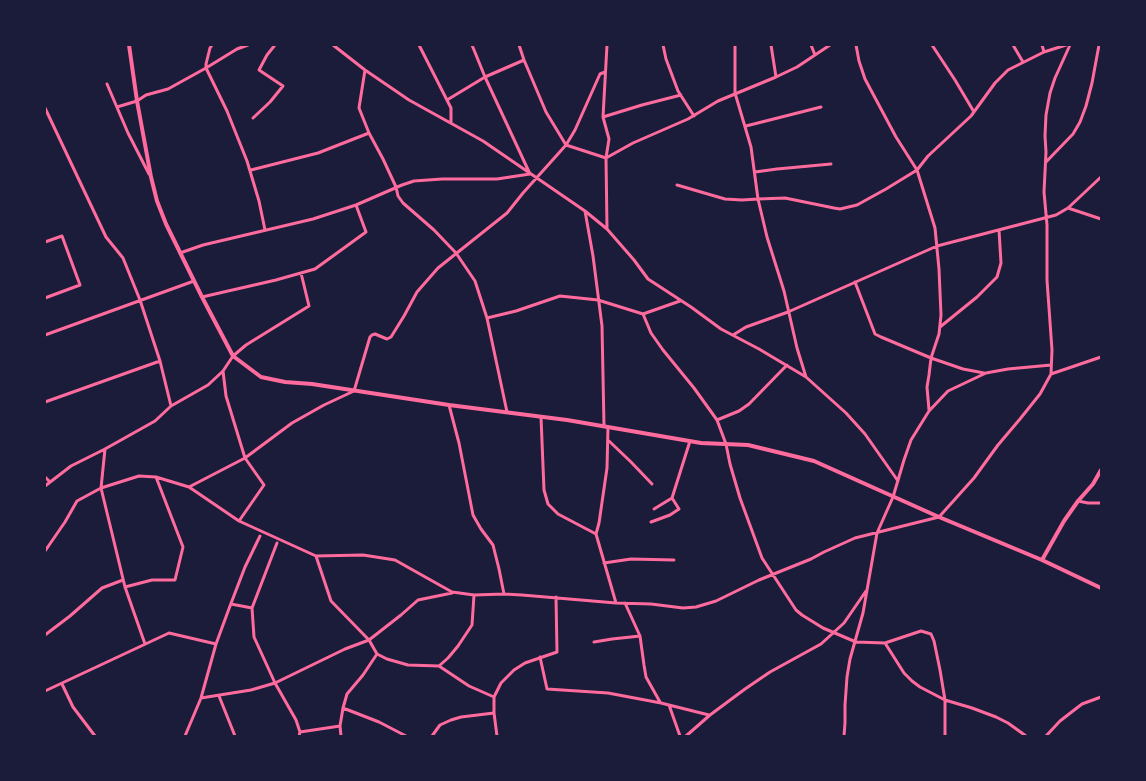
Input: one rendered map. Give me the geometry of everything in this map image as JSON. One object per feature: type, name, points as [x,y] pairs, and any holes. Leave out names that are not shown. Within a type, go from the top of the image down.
[{"type":"street","points":[[129,45],[137,101],[156,201],[180,253],[233,356],[261,376],[285,382],[312,384],[507,412],[690,441],[748,445],[814,461],[939,517],[1042,560],[1101,588]]},
{"type":"street","points":[[117,107],[168,88],[206,68],[236,49],[248,45]]},
{"type":"street","points":[[253,118],[283,86],[259,70],[275,45]]},
{"type":"street","points":[[333,45],[409,100],[483,141],[585,211],[607,229],[648,279],[721,329],[806,377],[846,413],[865,434],[898,482]]},
{"type":"street","points":[[419,45],[451,108],[451,122]]},
{"type":"street","points":[[472,45],[530,174]]},
{"type":"street","points":[[519,45],[546,112],[566,146],[606,158],[633,143],[694,116],[718,101],[797,67],[830,45]]},
{"type":"street","points":[[607,229],[606,158],[608,139],[604,116],[608,45]]},
{"type":"street","points":[[663,45],[668,66],[681,96],[694,116]]},
{"type":"street","points":[[735,45],[735,93],[751,147],[758,198],[767,237],[784,291],[797,348],[806,377]]},
{"type":"street","points":[[771,45],[776,77]]},
{"type":"street","points":[[811,45],[815,55]]},
{"type":"street","points":[[856,45],[865,79],[896,137],[917,170],[935,228],[941,289],[941,315],[927,387],[929,411]]},
{"type":"street","points":[[932,45],[974,112]]},
{"type":"street","points":[[1013,45],[1023,62]]},
{"type":"street","points":[[1042,45],[1044,52]]},
{"type":"street","points":[[678,185],[725,199],[785,198],[834,208],[857,205],[917,170],[928,156],[964,124],[1000,76],[1044,52],[1068,45]]},
{"type":"street","points":[[201,698],[251,690],[275,683],[345,649],[369,640],[401,616],[418,600],[452,592],[474,595],[504,594],[556,597],[683,608],[696,607],[811,559],[855,538],[939,517],[974,478],[998,445],[1020,420],[1040,394],[1051,374],[1052,350],[1044,192],[1046,115],[1050,93],[1068,45]]},
{"type":"street","points":[[1046,162],[1073,134],[1080,122],[1090,91],[1098,45]]},
{"type":"street","points":[[210,46],[206,68],[227,111],[251,170],[265,230]]},
{"type":"street","points":[[447,100],[485,77],[524,60]]},
{"type":"street","points":[[365,70],[359,108],[369,133],[383,159],[398,196],[456,254],[474,281],[487,318],[507,412]]},
{"type":"street","points":[[189,487],[245,458],[292,423],[354,391],[370,337],[375,334],[386,339],[391,337],[417,292],[438,268],[507,213],[566,146],[600,74],[605,72]]},
{"type":"street","points":[[107,84],[128,133],[151,177]]},
{"type":"street","points":[[604,116],[681,96]]},
{"type":"street","points":[[746,126],[821,107]]},
{"type":"street","points":[[45,108],[106,237],[123,258],[140,300],[160,361],[171,406]]},
{"type":"street","points":[[251,170],[318,154],[369,133]]},
{"type":"street","points":[[755,172],[830,164]]},
{"type":"street","points":[[180,253],[203,245],[313,220],[414,181],[497,179],[530,174]]},
{"type":"street","points":[[732,335],[746,327],[772,316],[788,312],[938,246],[1056,215],[1068,208],[1101,177]]},
{"type":"street","points":[[202,297],[276,280],[315,268],[366,232],[356,205]]},
{"type":"street","points":[[1068,208],[1101,219]]},
{"type":"street","points":[[585,211],[602,326],[608,441],[607,468],[596,534],[616,603]]},
{"type":"street","points":[[940,328],[977,297],[997,277],[1002,264],[999,230]]},
{"type":"street","points":[[45,242],[62,236],[80,286],[45,298]]},
{"type":"street","points":[[45,486],[71,466],[155,421],[171,406],[208,385],[223,371],[233,356],[246,345],[309,306],[301,273]]},
{"type":"street","points":[[45,335],[194,281]]},
{"type":"street","points":[[855,282],[875,334],[963,369],[986,373]]},
{"type":"street","points":[[487,318],[516,311],[560,296],[598,300],[643,314],[680,301]]},
{"type":"street","points":[[643,314],[651,333],[717,420],[726,444],[740,498],[762,558],[796,610],[809,620],[856,642],[885,643],[921,631],[931,634],[945,700],[946,735]]},
{"type":"street","points":[[1051,374],[1101,358]]},
{"type":"street","points":[[45,402],[160,361]]},
{"type":"street","points":[[717,420],[739,411],[749,404],[787,365]]},
{"type":"street","points":[[844,736],[844,705],[850,659],[863,613],[878,533],[893,497],[911,440],[929,411],[948,391],[986,373],[1051,365]]},
{"type":"street","points":[[223,371],[226,396],[245,458],[264,485],[239,521]]},
{"type":"street","points":[[449,405],[474,514],[481,529],[493,546],[500,569],[504,594]]},
{"type":"street","points":[[541,417],[544,490],[548,504],[558,514],[596,534]]},
{"type":"street","points":[[608,441],[652,484]]},
{"type":"street","points":[[654,509],[672,498],[690,441]]},
{"type":"street","points":[[105,449],[101,488],[125,587],[145,644]]},
{"type":"street","points":[[1042,560],[1064,520],[1093,484],[1101,470]]},
{"type":"street","points":[[45,551],[77,501],[101,488],[139,476],[156,477],[189,487],[239,521],[316,556],[362,555],[395,560],[452,592]]},
{"type":"street","points":[[45,477],[50,482]]},
{"type":"street","points":[[125,587],[152,580],[174,580],[183,547],[156,477]]},
{"type":"street","points":[[651,522],[670,516],[679,509],[672,498]]},
{"type":"street","points":[[1078,501],[1101,503]]},
{"type":"street","points":[[185,736],[201,698],[216,644],[245,566],[260,536]]},
{"type":"street","points":[[277,543],[252,608],[254,638],[275,683],[296,720],[300,734],[340,726]]},
{"type":"street","points":[[316,556],[331,601],[369,640],[377,654],[408,665],[439,666],[469,686],[494,697]]},
{"type":"street","points":[[604,563],[631,559],[674,560]]},
{"type":"street","points":[[45,635],[102,588],[124,580]]},
{"type":"street","points":[[686,736],[745,689],[770,672],[821,644],[844,623],[867,589]]},
{"type":"street","points":[[439,666],[458,646],[472,625],[474,595]]},
{"type":"street","points":[[497,736],[494,697],[501,683],[514,670],[525,663],[556,652],[556,597]]},
{"type":"street","points":[[625,603],[640,636],[646,677],[661,703]]},
{"type":"street","points":[[231,604],[252,608]]},
{"type":"street","points":[[45,691],[169,633],[216,644]]},
{"type":"street","points":[[594,642],[640,636]]},
{"type":"street","points":[[885,643],[904,673],[925,690],[945,700],[996,716],[1026,736]]},
{"type":"street","points":[[341,736],[340,726],[347,694],[377,654]]},
{"type":"street","points":[[540,657],[547,688],[608,693],[710,715]]},
{"type":"street","points":[[62,684],[74,707],[95,736]]},
{"type":"street","points":[[219,696],[235,736]]},
{"type":"street","points":[[1046,736],[1082,704],[1101,697]]},
{"type":"street","points":[[668,705],[680,736]]},
{"type":"street","points":[[343,708],[379,722],[406,736]]},
{"type":"street","points":[[432,736],[440,725],[451,720],[494,713]]}]
